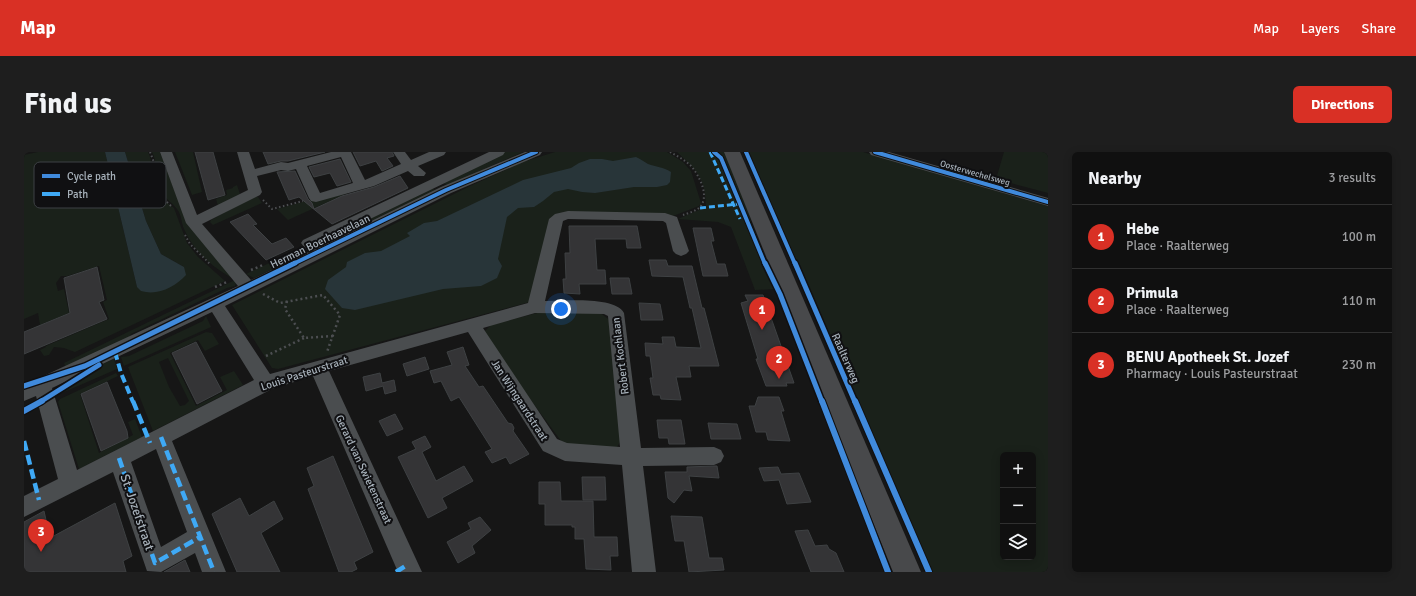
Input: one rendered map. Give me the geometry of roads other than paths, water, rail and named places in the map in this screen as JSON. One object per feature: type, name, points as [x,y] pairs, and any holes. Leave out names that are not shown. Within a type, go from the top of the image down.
[{"type":"main road","points":[[732,152],[907,572]]},
{"type":"street","points":[[166,152],[193,224],[252,289]]},
{"type":"street","points":[[193,224],[255,192],[251,174],[243,152]]},
{"type":"street","points":[[251,174],[281,166],[288,167],[345,152],[361,185]]},
{"type":"street","points":[[399,152],[409,166],[446,190]]},
{"type":"street","points":[[300,164],[316,198],[361,185],[440,152]]},
{"type":"street","name":"Herman Boerhaavelaan","points":[[318,253],[308,243],[499,152]]},
{"type":"street","name":"Herman Boerhaavelaan","points":[[24,393],[215,304],[252,289],[318,253],[446,190],[536,152]]},
{"type":"street","name":"Oosterwechelsweg","points":[[875,152],[1048,202]]},
{"type":"street","points":[[535,307],[556,219],[560,217],[568,215],[665,217],[672,220],[681,251]]},
{"type":"street","points":[[215,304],[266,382]]},
{"type":"street","name":"Louis Pasteurstraat","points":[[24,507],[266,382],[535,307]]},
{"type":"street","name":"Robert Kochlaan","points":[[535,307],[607,308],[616,313],[644,572]]},
{"type":"street","name":"Jan Wijngaardstraat","points":[[472,325],[550,445],[565,452],[631,457]]},
{"type":"street","name":"Gerard van Swietenstraat","points":[[320,366],[404,570]]},
{"type":"street","points":[[42,385],[70,483]]},
{"type":"street","points":[[161,437],[214,572]]},
{"type":"street","points":[[631,457],[714,456]]},
{"type":"street","name":"St. Jozefstraat","points":[[119,458],[156,563],[200,537]]},
{"type":"place","name":"Hebe","points":[[762,330]]},
{"type":"place","name":"Primula","points":[[779,379]]},
{"type":"place","name":"BENU Apotheek St. Jozef","points":[[41,552]]}]
